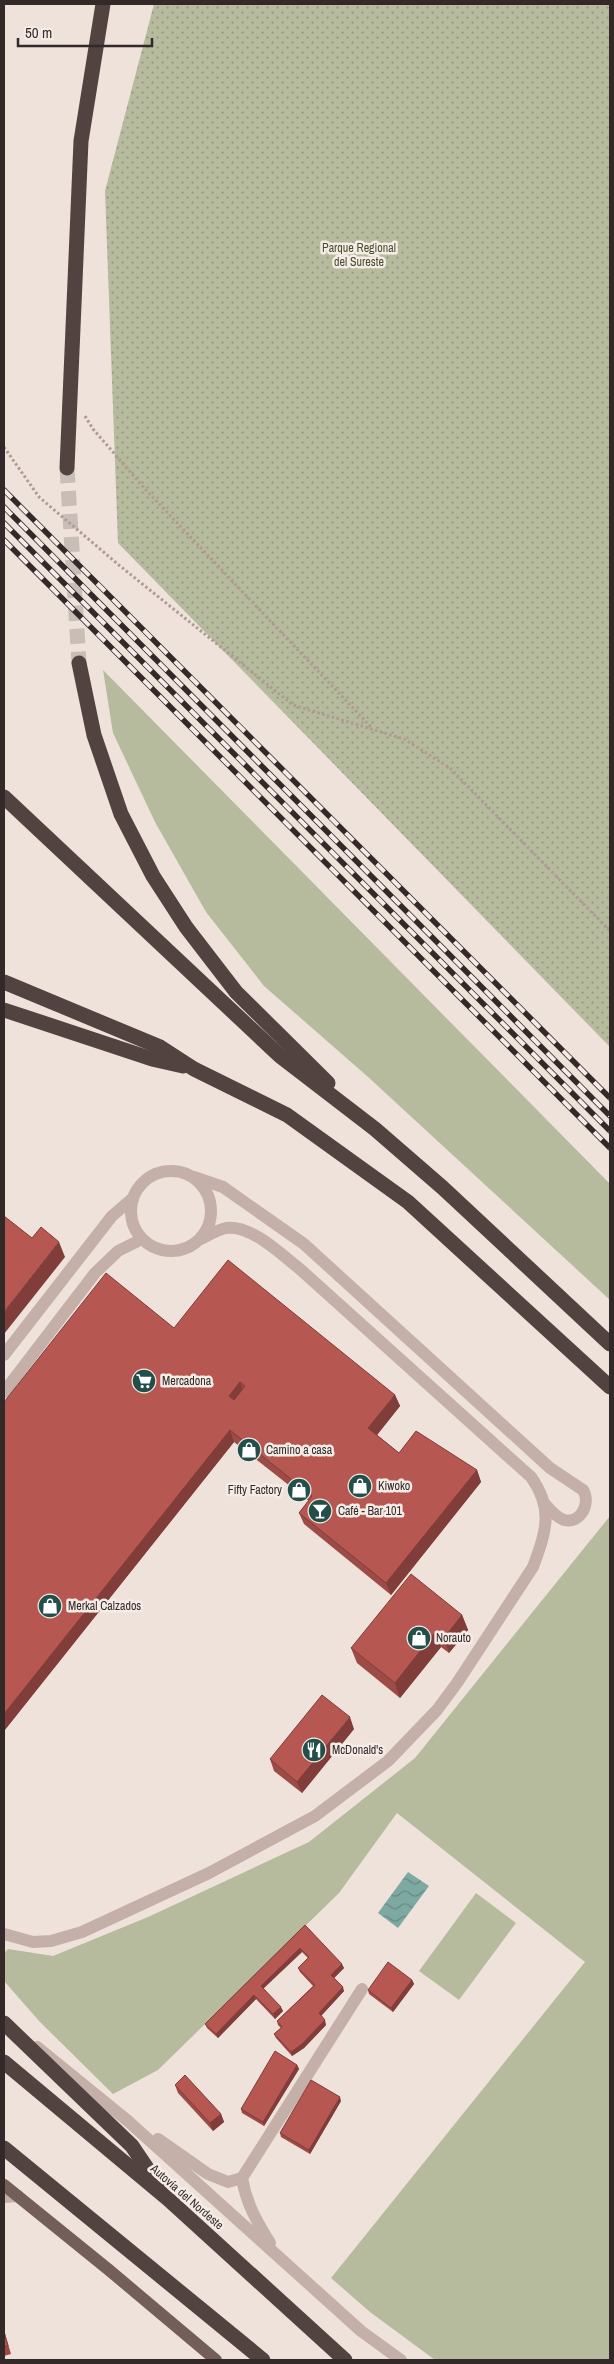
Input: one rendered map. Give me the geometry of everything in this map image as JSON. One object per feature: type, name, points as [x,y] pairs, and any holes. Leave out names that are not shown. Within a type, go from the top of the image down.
[{"type":"highway","points":[[67,468],[81,142],[103,4]]},
{"type":"highway","points":[[79,663],[94,735],[121,814],[153,876],[186,927],[236,992],[375,1129]]},
{"type":"highway","points":[[4,797],[280,1056],[375,1129],[443,1188],[610,1344]]},
{"type":"highway","points":[[4,982],[160,1047],[194,1069],[287,1115],[408,1202],[610,1387]]},
{"type":"highway","points":[[4,1010],[152,1059],[194,1069]]},
{"type":"highway","points":[[4,2022],[132,2146],[168,2199]]},
{"type":"highway","name":"Autovía del Nordeste","points":[[4,2062],[168,2199],[345,2360]]},
{"type":"highway","points":[[4,2148],[263,2360]]},
{"type":"main road","points":[[4,2185],[216,2360]]},
{"type":"street","points":[[4,1355],[112,1216],[132,1198],[138,1187],[147,1178],[158,1172],[182,1171],[223,1188],[304,1244],[550,1468],[578,1486],[586,1495],[585,1510],[576,1518],[570,1520],[556,1516],[545,1504]]},
{"type":"street","points":[[194,1177],[204,1186],[210,1199],[212,1213],[209,1227],[201,1239]]},
{"type":"street","points":[[4,1934],[33,1942],[51,1940],[82,1932],[249,1853],[315,1816],[360,1784],[388,1761],[437,1710],[533,1567],[547,1520],[541,1491],[531,1477],[307,1276],[263,1240],[247,1232],[228,1228],[201,1239],[184,1249],[165,1251],[153,1247],[142,1240],[134,1227],[130,1213],[132,1198]]},
{"type":"street","points":[[4,1392],[95,1273],[118,1251],[142,1240]]},
{"type":"street","points":[[128,2122],[165,2144],[208,2174],[228,2182],[242,2178],[362,1989]]},
{"type":"street","points":[[4,2022],[70,2072],[361,2331],[401,2360]]},
{"type":"street","points":[[242,2178],[245,2196],[256,2222],[279,2257]]},
{"type":"street","points":[[4,2197],[18,2196]]},
{"type":"path","points":[[84,414],[93,429],[145,489],[372,729]]},
{"type":"path","points":[[4,447],[39,497],[120,566],[292,705],[404,739],[450,768],[610,931]]},
{"type":"green space","name":"Parque Regional del Sureste","points":[[154,4],[610,4],[610,1047],[118,543],[105,191]]},
{"type":"green space","points":[[103,670],[610,1184],[610,1300],[367,1076],[264,986],[206,912],[155,822],[113,733]]},
{"type":"green space","points":[[610,1516],[610,2360],[435,2360],[370,2312],[331,2278],[585,1962],[397,1813],[339,1893],[158,2070],[113,2094],[40,2022],[4,1981],[4,1953],[8,1949],[53,1956],[148,1917],[309,1842],[415,1758]]},
{"type":"green space","points":[[476,1893],[516,1923],[459,2000],[419,1971]]},
{"type":"water","points":[[408,1872],[429,1886],[398,1928],[378,1913]]},
{"type":"building","points":[[4,1216],[32,1238],[41,1227],[59,1242],[4,1312]]},
{"type":"building","points":[[228,1260],[395,1395],[368,1428],[399,1453],[416,1431],[477,1470],[386,1583],[299,1513],[312,1496],[230,1430],[4,1714],[4,1402],[106,1273],[174,1328]],"holes":[[[240,1382],[245,1386],[234,1400],[229,1396]]]},
{"type":"building","name":"Norauto","points":[[411,1574],[462,1615],[444,1638],[435,1632],[395,1683],[351,1648]]},
{"type":"building","name":"McDonald's","points":[[322,1695],[350,1717],[297,1782],[270,1759]]},
{"type":"building","points":[[305,1925],[342,1964],[331,1975],[343,1987],[319,2013],[325,2020],[302,2044],[291,2052],[274,2034],[282,2027],[277,2021],[315,1985],[298,1968],[309,1957],[300,1948],[261,1986],[281,2007],[273,2014],[254,1995],[216,2034],[205,2024]]},
{"type":"building","points":[[388,1962],[412,1980],[391,2008],[368,1990]]},
{"type":"building","points":[[275,2051],[297,2065],[263,2122],[241,2109]]},
{"type":"building","points":[[185,2075],[221,2114],[210,2123],[175,2085]]},
{"type":"building","points":[[311,2080],[340,2097],[309,2150],[280,2133]]},
{"type":"building","points":[[4,2332],[8,2346],[4,2347]]},
{"type":"tunnel","points":[[67,468],[79,663]]},
{"type":"railway","points":[[4,490],[610,1098]]},
{"type":"railway","points":[[4,507],[610,1116]]},
{"type":"railway","points":[[4,523],[610,1131]]},
{"type":"railway","points":[[4,540],[610,1148]]},
{"type":"place","name":"Mercadona","points":[[144,1381]]},
{"type":"place","name":"Camino a casa","points":[[249,1450]]},
{"type":"place","name":"Kiwoko","points":[[360,1486]]},
{"type":"place","name":"Fifty Factory","points":[[299,1490]]},
{"type":"place","name":"Café - Bar 101","points":[[320,1511]]},
{"type":"place","name":"Merkal Calzados","points":[[50,1606]]},
{"type":"place","name":"Norauto","points":[[419,1638]]},
{"type":"place","name":"McDonald's","points":[[314,1750]]}]
